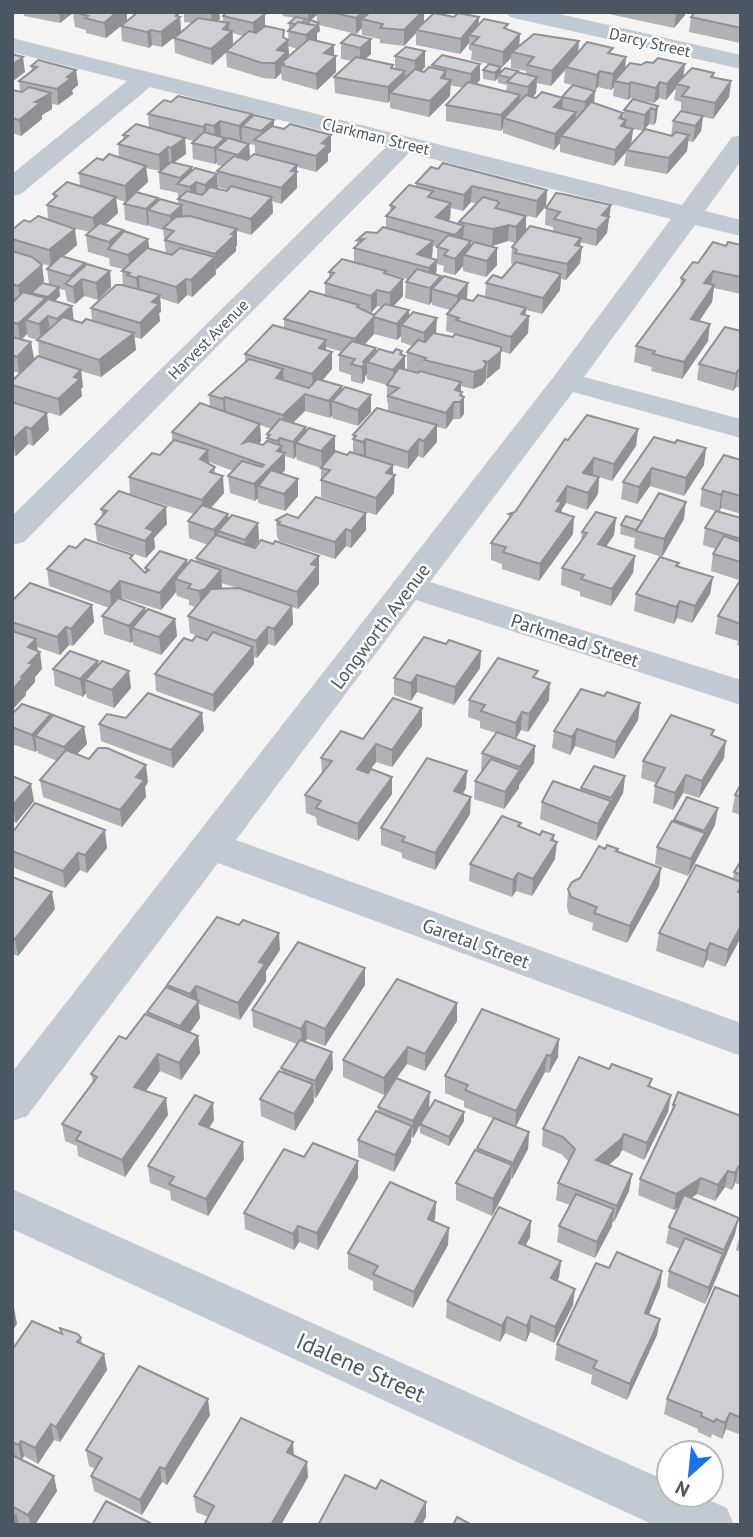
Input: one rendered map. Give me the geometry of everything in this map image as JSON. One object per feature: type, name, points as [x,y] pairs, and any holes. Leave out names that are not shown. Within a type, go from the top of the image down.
[{"type":"street","name":"Darcy Street","points":[[527,13],[741,62]]},
{"type":"street","name":"Clarkman Street","points":[[12,45],[741,228]]},
{"type":"street","points":[[12,188],[146,78]]},
{"type":"street","name":"Harvest Avenue","points":[[12,536],[404,143]]},
{"type":"street","name":"Longworth Avenue","points":[[12,1104],[410,587],[741,143]]},
{"type":"street","points":[[566,381],[741,429]]},
{"type":"street","name":"Parkmead Street","points":[[410,587],[741,693]]},
{"type":"street","name":"Garetal Street","points":[[212,846],[741,1040]]},
{"type":"street","name":"Idalene Street","points":[[12,1208],[709,1525]]},
{"type":"building","points":[[73,12],[117,12],[104,23]]},
{"type":"building","points":[[138,12],[169,12],[180,17],[161,32],[121,26]]},
{"type":"building","points":[[227,12],[265,14],[253,23],[223,16]]},
{"type":"building","points":[[330,12],[363,12],[356,18]]},
{"type":"building","points":[[370,12],[422,12],[404,30],[380,28],[383,24],[362,19]]},
{"type":"building","points":[[695,12],[741,12],[741,28],[691,17]]},
{"type":"building","points":[[434,13],[454,17],[458,13],[479,17],[461,39],[416,30]]},
{"type":"building","points":[[296,17],[306,19],[302,23],[289,23]]},
{"type":"building","points":[[198,18],[229,23],[223,29],[232,31],[211,49],[174,38]]},
{"type":"building","points":[[484,19],[508,24],[504,28],[520,34],[503,52],[472,44],[479,37],[469,35]]},
{"type":"building","points":[[310,20],[319,23],[316,26],[306,24]]},
{"type":"building","points":[[298,22],[317,26],[306,35],[288,31]]},
{"type":"building","points":[[265,26],[284,30],[283,37],[288,40],[277,50],[287,52],[275,63],[262,63],[226,51],[249,31],[256,33]]},
{"type":"building","points":[[351,34],[371,39],[360,48],[341,43]]},
{"type":"building","points":[[534,34],[579,41],[552,71],[527,65],[534,57],[512,52]]},
{"type":"building","points":[[309,39],[334,45],[324,53],[336,56],[316,74],[281,65],[285,64],[281,63]]},
{"type":"building","points":[[587,42],[613,48],[608,53],[626,57],[613,74],[600,71],[597,75],[566,67]]},
{"type":"building","points":[[406,47],[425,51],[415,61],[395,56]]},
{"type":"building","points":[[12,54],[23,57],[12,65]]},
{"type":"building","points":[[442,55],[480,64],[471,74],[432,65]]},
{"type":"building","points":[[356,57],[393,65],[391,68],[405,71],[388,87],[334,77]]},
{"type":"building","points":[[658,58],[685,64],[667,84],[660,82],[656,88],[614,81],[630,63],[653,63]]},
{"type":"building","points":[[38,60],[76,70],[67,77],[71,78],[57,89],[19,81],[37,67],[31,66]]},
{"type":"building","points":[[489,64],[501,67],[495,73],[483,70]]},
{"type":"building","points":[[429,67],[446,71],[441,78],[451,80],[430,101],[390,93],[415,69],[424,72]]},
{"type":"building","points":[[505,68],[518,71],[511,78],[498,75]]},
{"type":"building","points":[[692,68],[714,73],[711,77],[731,81],[715,103],[682,96],[689,87],[676,84]]},
{"type":"building","points":[[517,72],[537,77],[528,87],[507,82]]},
{"type":"building","points":[[468,82],[520,95],[501,115],[446,105]]},
{"type":"building","points":[[573,85],[595,91],[585,102],[562,97]]},
{"type":"building","points":[[29,87],[51,93],[35,102],[40,103],[19,120],[12,118],[12,90],[22,92]]},
{"type":"building","points":[[542,92],[563,98],[554,107],[576,112],[555,134],[504,118],[526,95],[536,98]]},
{"type":"building","points":[[178,96],[252,114],[239,126],[220,121],[214,126],[206,124],[203,127],[148,114],[164,100],[171,102]]},
{"type":"building","points":[[633,99],[658,106],[655,110],[651,108],[645,115],[624,110]]},
{"type":"building","points":[[591,102],[623,113],[619,118],[626,120],[621,126],[633,129],[615,150],[561,136]]},
{"type":"building","points":[[681,111],[703,116],[695,126],[673,121]]},
{"type":"building","points":[[254,115],[274,120],[261,131],[242,126]]},
{"type":"building","points":[[136,124],[185,138],[159,155],[118,144],[128,136],[123,135]]},
{"type":"building","points":[[290,124],[331,135],[322,143],[328,145],[316,156],[254,140],[272,126],[284,129]]},
{"type":"building","points":[[645,129],[672,136],[676,132],[689,135],[669,158],[626,150]]},
{"type":"building","points":[[204,132],[225,138],[214,148],[192,143]]},
{"type":"building","points":[[228,138],[249,144],[238,155],[216,149]]},
{"type":"building","points":[[109,154],[146,166],[125,186],[79,173],[97,158],[103,160]]},
{"type":"building","points":[[254,154],[297,165],[291,171],[297,172],[281,188],[217,171],[234,156],[247,160]]},
{"type":"building","points":[[171,162],[192,167],[180,178],[159,172]]},
{"type":"building","points":[[443,163],[547,190],[537,201],[472,186],[464,195],[416,183],[431,167],[438,169]]},
{"type":"building","points":[[195,168],[217,174],[205,185],[196,182],[190,187],[177,184]]},
{"type":"building","points":[[67,182],[116,197],[93,218],[47,205],[57,196],[53,194]]},
{"type":"building","points":[[409,185],[433,191],[428,197],[451,203],[436,217],[464,226],[455,235],[386,216],[395,207],[390,205]]},
{"type":"building","points":[[231,186],[272,197],[251,219],[178,199],[187,191],[202,195],[210,187],[227,191]]},
{"type":"building","points":[[136,192],[158,198],[146,209],[124,204]]},
{"type":"building","points":[[556,193],[611,205],[602,215],[609,217],[597,230],[554,219],[560,212],[546,208]]},
{"type":"building","points":[[483,197],[497,201],[499,203],[495,208],[526,216],[516,227],[509,225],[493,229],[459,222]]},
{"type":"building","points":[[160,199],[182,205],[170,216],[148,210]]},
{"type":"building","points":[[38,216],[75,229],[49,250],[12,239],[12,230],[24,220],[30,222]]},
{"type":"building","points":[[190,216],[237,229],[231,234],[235,235],[215,254],[165,240],[174,231],[163,228],[176,217]]},
{"type":"building","points":[[100,223],[123,230],[109,242],[86,235]]},
{"type":"building","points":[[530,226],[581,238],[575,245],[582,247],[567,264],[515,253],[517,250],[512,247]]},
{"type":"building","points":[[383,227],[433,241],[417,254],[437,260],[429,268],[354,248],[364,239],[357,240],[366,232],[377,233]]},
{"type":"building","points":[[124,231],[148,239],[128,255],[108,249]]},
{"type":"building","points":[[448,235],[471,241],[455,259],[444,255],[448,250],[437,247]]},
{"type":"building","points":[[474,242],[497,248],[487,261],[464,255]]},
{"type":"building","points":[[713,242],[726,246],[728,242],[741,245],[741,277],[713,271],[704,283],[714,285],[691,319],[710,324],[684,362],[653,354],[655,351],[636,346],[685,280],[681,278],[693,262],[698,263]]},
{"type":"building","points":[[147,248],[172,255],[180,248],[215,257],[191,280],[186,279],[176,287],[139,276],[136,278],[122,271]]},
{"type":"building","points":[[12,251],[32,257],[42,265],[18,286],[12,284]]},
{"type":"building","points":[[61,256],[85,263],[70,276],[47,269]]},
{"type":"building","points":[[342,259],[386,271],[384,273],[403,279],[390,293],[377,290],[371,296],[325,283],[334,273],[329,272]]},
{"type":"building","points":[[516,262],[561,274],[543,298],[486,283],[493,275],[502,278]]},
{"type":"building","points":[[87,264],[110,271],[96,283],[82,279],[73,287],[65,284]]},
{"type":"building","points":[[417,269],[441,276],[430,288],[406,282]]},
{"type":"building","points":[[444,276],[468,283],[457,296],[432,289]]},
{"type":"building","points":[[42,283],[59,287],[48,297],[31,293]]},
{"type":"building","points":[[116,285],[160,295],[152,302],[159,304],[140,323],[91,308]]},
{"type":"building","points":[[310,291],[359,305],[357,307],[374,315],[385,304],[409,310],[397,324],[374,317],[355,339],[284,319]]},
{"type":"building","points":[[23,292],[46,298],[18,324],[12,322],[12,303]]},
{"type":"building","points":[[478,295],[526,308],[521,314],[529,316],[511,337],[456,320],[459,318],[447,314],[461,298],[473,301]]},
{"type":"building","points":[[48,299],[72,306],[57,319],[48,316],[39,324],[26,320]]},
{"type":"building","points":[[413,312],[437,318],[424,333],[401,325]]},
{"type":"building","points":[[63,317],[82,323],[86,319],[134,333],[99,360],[37,340]]},
{"type":"building","points":[[273,325],[326,340],[319,348],[332,352],[312,374],[245,354]]},
{"type":"building","points":[[725,327],[741,331],[741,371],[738,370],[736,374],[699,364]]},
{"type":"building","points":[[433,333],[453,337],[455,334],[501,347],[501,351],[488,362],[484,361],[486,364],[483,369],[474,372],[424,360],[426,358],[407,352],[418,340],[425,342]]},
{"type":"building","points":[[12,337],[31,342],[17,357],[12,355]]},
{"type":"building","points":[[352,341],[376,348],[363,362],[365,363],[362,367],[351,364],[355,359],[339,355]]},
{"type":"building","points":[[379,349],[393,353],[396,349],[402,351],[400,354],[405,356],[393,370],[367,362]]},
{"type":"building","points":[[38,356],[81,370],[74,377],[80,379],[58,399],[12,385],[12,381]]},
{"type":"building","points":[[249,359],[283,369],[276,378],[309,388],[317,379],[342,386],[329,401],[305,394],[283,415],[225,397],[223,399],[209,395]]},
{"type":"building","points":[[399,368],[461,382],[455,390],[462,392],[460,395],[464,397],[460,402],[454,402],[446,413],[388,396],[399,388],[387,385]]},
{"type":"building","points":[[345,387],[371,395],[358,410],[332,401]]},
{"type":"building","points":[[12,402],[47,413],[31,429],[26,427],[13,439]]},
{"type":"building","points":[[200,403],[260,424],[243,443],[249,441],[263,445],[267,441],[282,446],[277,451],[285,453],[254,484],[228,476],[242,461],[262,467],[264,465],[172,432]]},
{"type":"building","points":[[377,408],[437,425],[424,441],[419,439],[408,452],[366,439],[363,442],[353,439],[356,436],[353,435]]},
{"type":"building","points":[[587,415],[638,429],[614,464],[594,458],[583,473],[599,477],[588,493],[567,486],[557,501],[562,502],[556,511],[574,517],[540,564],[503,552],[506,547],[491,543],[512,515],[509,514],[515,512],[565,439],[568,440]]},
{"type":"building","points":[[280,419],[306,427],[293,442],[267,438],[270,435],[267,434]]},
{"type":"building","points":[[309,428],[335,436],[321,451],[296,443]]},
{"type":"building","points":[[654,437],[706,448],[686,478],[652,468],[639,487],[623,482]]},
{"type":"building","points":[[174,440],[208,450],[200,459],[215,467],[210,472],[223,476],[202,500],[129,477],[152,453],[160,455]]},
{"type":"building","points":[[335,451],[347,455],[350,452],[393,465],[386,473],[395,475],[376,498],[321,480],[330,470],[321,468]]},
{"type":"building","points":[[724,455],[741,460],[741,496],[723,491],[721,495],[702,489]]},
{"type":"building","points":[[271,470],[298,479],[284,494],[258,486]]},
{"type":"building","points":[[119,491],[166,507],[146,528],[154,531],[145,541],[95,524],[107,511],[101,509]]},
{"type":"building","points":[[659,493],[686,502],[664,539],[636,531]]},
{"type":"building","points":[[316,497],[366,513],[351,531],[346,529],[335,542],[278,524],[280,522],[276,520],[287,514],[298,518]]},
{"type":"building","points":[[202,505],[228,514],[214,530],[188,521]]},
{"type":"building","points":[[716,511],[741,518],[741,539],[705,528]]},
{"type":"building","points":[[596,512],[616,518],[598,544],[635,556],[612,589],[581,579],[584,575],[562,568],[587,533],[582,532]]},
{"type":"building","points":[[232,515],[258,523],[245,540],[218,531]]},
{"type":"building","points":[[626,516],[642,521],[636,530],[621,525]]},
{"type":"building","points":[[216,535],[255,548],[261,540],[273,544],[275,541],[319,556],[311,564],[318,566],[297,592],[196,558]]},
{"type":"building","points":[[724,536],[741,542],[741,562],[713,554]]},
{"type":"building","points":[[85,539],[133,555],[130,558],[145,573],[149,570],[145,568],[160,551],[187,560],[160,593],[120,581],[110,592],[47,569],[69,546],[76,548]]},
{"type":"building","points":[[660,557],[679,563],[676,566],[713,577],[695,606],[680,601],[676,607],[636,594]]},
{"type":"building","points":[[191,560],[221,570],[205,589],[199,591],[188,588],[191,584],[175,579]]},
{"type":"building","points":[[741,579],[741,624],[718,616]]},
{"type":"building","points":[[30,583],[92,605],[71,629],[66,627],[57,637],[12,622],[12,601]]},
{"type":"building","points":[[239,588],[292,606],[274,629],[268,627],[256,641],[188,616],[211,589]]},
{"type":"building","points":[[118,598],[145,608],[129,626],[102,616]]},
{"type":"building","points":[[148,609],[175,619],[159,637],[132,628]]},
{"type":"building","points":[[12,631],[36,639],[28,647],[40,652],[29,663],[33,664],[12,690]]},
{"type":"building","points":[[213,632],[253,647],[213,695],[155,674],[184,638],[192,641],[196,636],[207,640]]},
{"type":"building","points":[[424,637],[446,644],[449,640],[481,651],[455,687],[417,675],[411,683],[394,678]]},
{"type":"building","points":[[70,651],[98,661],[80,679],[53,669]]},
{"type":"building","points":[[498,658],[538,671],[533,677],[550,683],[529,714],[522,712],[516,723],[481,711],[485,705],[469,700]]},
{"type":"building","points":[[102,661],[129,671],[112,690],[85,680]]},
{"type":"building","points":[[581,689],[604,696],[607,692],[640,703],[616,742],[577,729],[572,737],[554,731]]},
{"type":"building","points":[[148,693],[202,713],[171,750],[99,724],[107,714],[126,718]]},
{"type":"building","points":[[393,698],[422,708],[392,750],[376,744],[357,769],[368,773],[371,769],[392,777],[358,824],[316,808],[321,801],[305,795],[332,761],[321,758],[341,731],[363,739]]},
{"type":"building","points":[[22,704],[51,714],[32,735],[12,727],[12,714]]},
{"type":"building","points":[[53,715],[84,727],[64,747],[35,736]]},
{"type":"building","points":[[671,715],[714,730],[711,735],[726,741],[702,781],[686,775],[675,793],[655,786],[665,768],[643,761]]},
{"type":"building","points":[[497,732],[535,746],[520,767],[482,753]]},
{"type":"building","points":[[98,748],[107,748],[146,765],[136,777],[144,780],[120,810],[40,780],[66,750],[89,759]]},
{"type":"building","points":[[427,758],[467,771],[454,791],[471,797],[435,853],[402,841],[405,837],[381,828]]},
{"type":"building","points":[[491,759],[520,770],[505,792],[475,781]]},
{"type":"building","points":[[594,766],[625,776],[611,798],[581,788]]},
{"type":"building","points":[[12,776],[31,784],[13,805],[12,805]]},
{"type":"building","points":[[553,781],[611,801],[598,824],[542,802]]},
{"type":"building","points":[[741,784],[741,797],[735,795]]},
{"type":"building","points":[[687,797],[718,808],[704,831],[674,820]]},
{"type":"building","points":[[35,803],[105,830],[85,855],[78,853],[63,871],[12,851],[12,833]]},
{"type":"building","points":[[502,816],[521,823],[518,826],[540,835],[542,831],[554,835],[551,840],[557,842],[533,879],[518,873],[513,880],[470,864]]},
{"type":"building","points":[[672,821],[705,833],[691,859],[657,847]]},
{"type":"building","points":[[607,845],[661,868],[630,926],[594,913],[597,907],[571,897],[568,889],[572,882],[580,878],[599,846],[605,849]]},
{"type":"building","points":[[741,861],[741,875],[734,872]]},
{"type":"building","points":[[696,865],[741,882],[738,892],[741,893],[741,926],[728,950],[710,943],[706,951],[659,933]]},
{"type":"building","points":[[12,877],[52,892],[15,939],[12,938]]},
{"type":"building","points":[[217,917],[239,925],[243,920],[279,933],[259,962],[265,964],[238,1003],[196,986],[190,994],[167,985]]},
{"type":"building","points":[[298,942],[365,968],[325,1029],[306,1021],[301,1029],[252,1010]]},
{"type":"building","points":[[397,979],[457,1003],[425,1054],[408,1047],[384,1078],[343,1060]]},
{"type":"building","points":[[166,987],[199,1001],[180,1026],[147,1012]]},
{"type":"building","points":[[482,1009],[559,1039],[516,1111],[465,1090],[468,1085],[445,1076]]},
{"type":"building","points":[[145,1014],[198,1036],[179,1063],[158,1054],[134,1087],[166,1098],[122,1160],[76,1140],[81,1132],[62,1124],[97,1077],[91,1074],[119,1036],[126,1039]]},
{"type":"building","points":[[300,1040],[332,1052],[315,1081],[281,1068]]},
{"type":"building","points":[[579,1057],[609,1069],[612,1064],[652,1079],[648,1086],[671,1095],[647,1143],[624,1134],[596,1160],[632,1174],[617,1206],[558,1183],[575,1149],[563,1137],[543,1129]]},
{"type":"building","points":[[279,1071],[313,1084],[294,1114],[260,1099]]},
{"type":"building","points":[[396,1078],[430,1092],[413,1121],[378,1107]]},
{"type":"building","points":[[678,1092],[741,1116],[741,1167],[739,1166],[735,1173],[728,1171],[718,1185],[701,1178],[676,1194],[640,1179],[675,1105]]},
{"type":"building","points":[[195,1095],[213,1103],[199,1124],[243,1142],[206,1199],[169,1184],[174,1177],[148,1166]]},
{"type":"building","points":[[435,1100],[464,1112],[449,1137],[420,1124]]},
{"type":"building","points":[[376,1111],[412,1126],[395,1155],[358,1140]]},
{"type":"building","points":[[494,1118],[529,1132],[513,1163],[477,1148]]},
{"type":"building","points":[[313,1143],[358,1161],[317,1233],[298,1226],[293,1234],[244,1213],[284,1149],[304,1157]]},
{"type":"building","points":[[475,1150],[512,1165],[493,1199],[456,1183]]},
{"type":"building","points":[[390,1182],[436,1202],[428,1219],[449,1228],[414,1292],[373,1274],[378,1266],[348,1253]]},
{"type":"building","points":[[576,1194],[614,1209],[597,1242],[559,1226]]},
{"type":"building","points":[[684,1195],[739,1218],[724,1250],[669,1227]]},
{"type":"building","points":[[499,1207],[531,1221],[519,1243],[561,1261],[551,1278],[575,1289],[555,1327],[531,1316],[527,1326],[507,1317],[502,1326],[447,1301]]},
{"type":"building","points":[[685,1238],[723,1254],[709,1288],[669,1271]]},
{"type":"building","points":[[617,1252],[662,1271],[645,1313],[660,1319],[630,1384],[593,1368],[597,1361],[557,1344],[596,1263],[609,1268]]},
{"type":"building","points":[[715,1287],[741,1297],[741,1418],[730,1413],[725,1423],[716,1419],[714,1422],[701,1416],[702,1413],[667,1399]]},
{"type":"building","points":[[32,1321],[62,1334],[60,1328],[78,1334],[81,1338],[77,1342],[104,1354],[56,1427],[51,1424],[35,1448],[21,1441],[18,1445],[12,1442],[12,1350]]},
{"type":"building","points":[[139,1366],[208,1399],[165,1469],[160,1467],[140,1500],[91,1476],[102,1458],[86,1450]]},
{"type":"building","points":[[241,1418],[293,1442],[287,1452],[307,1462],[271,1525],[204,1525],[214,1506],[194,1496]]},
{"type":"building","points":[[12,1455],[54,1476],[28,1515],[12,1506]]},
{"type":"building","points":[[345,1475],[376,1489],[381,1480],[426,1502],[414,1525],[318,1525]]},
{"type":"building","points":[[106,1501],[154,1525],[92,1525]]},
{"type":"building","points":[[457,1517],[472,1525],[453,1525]]}]
